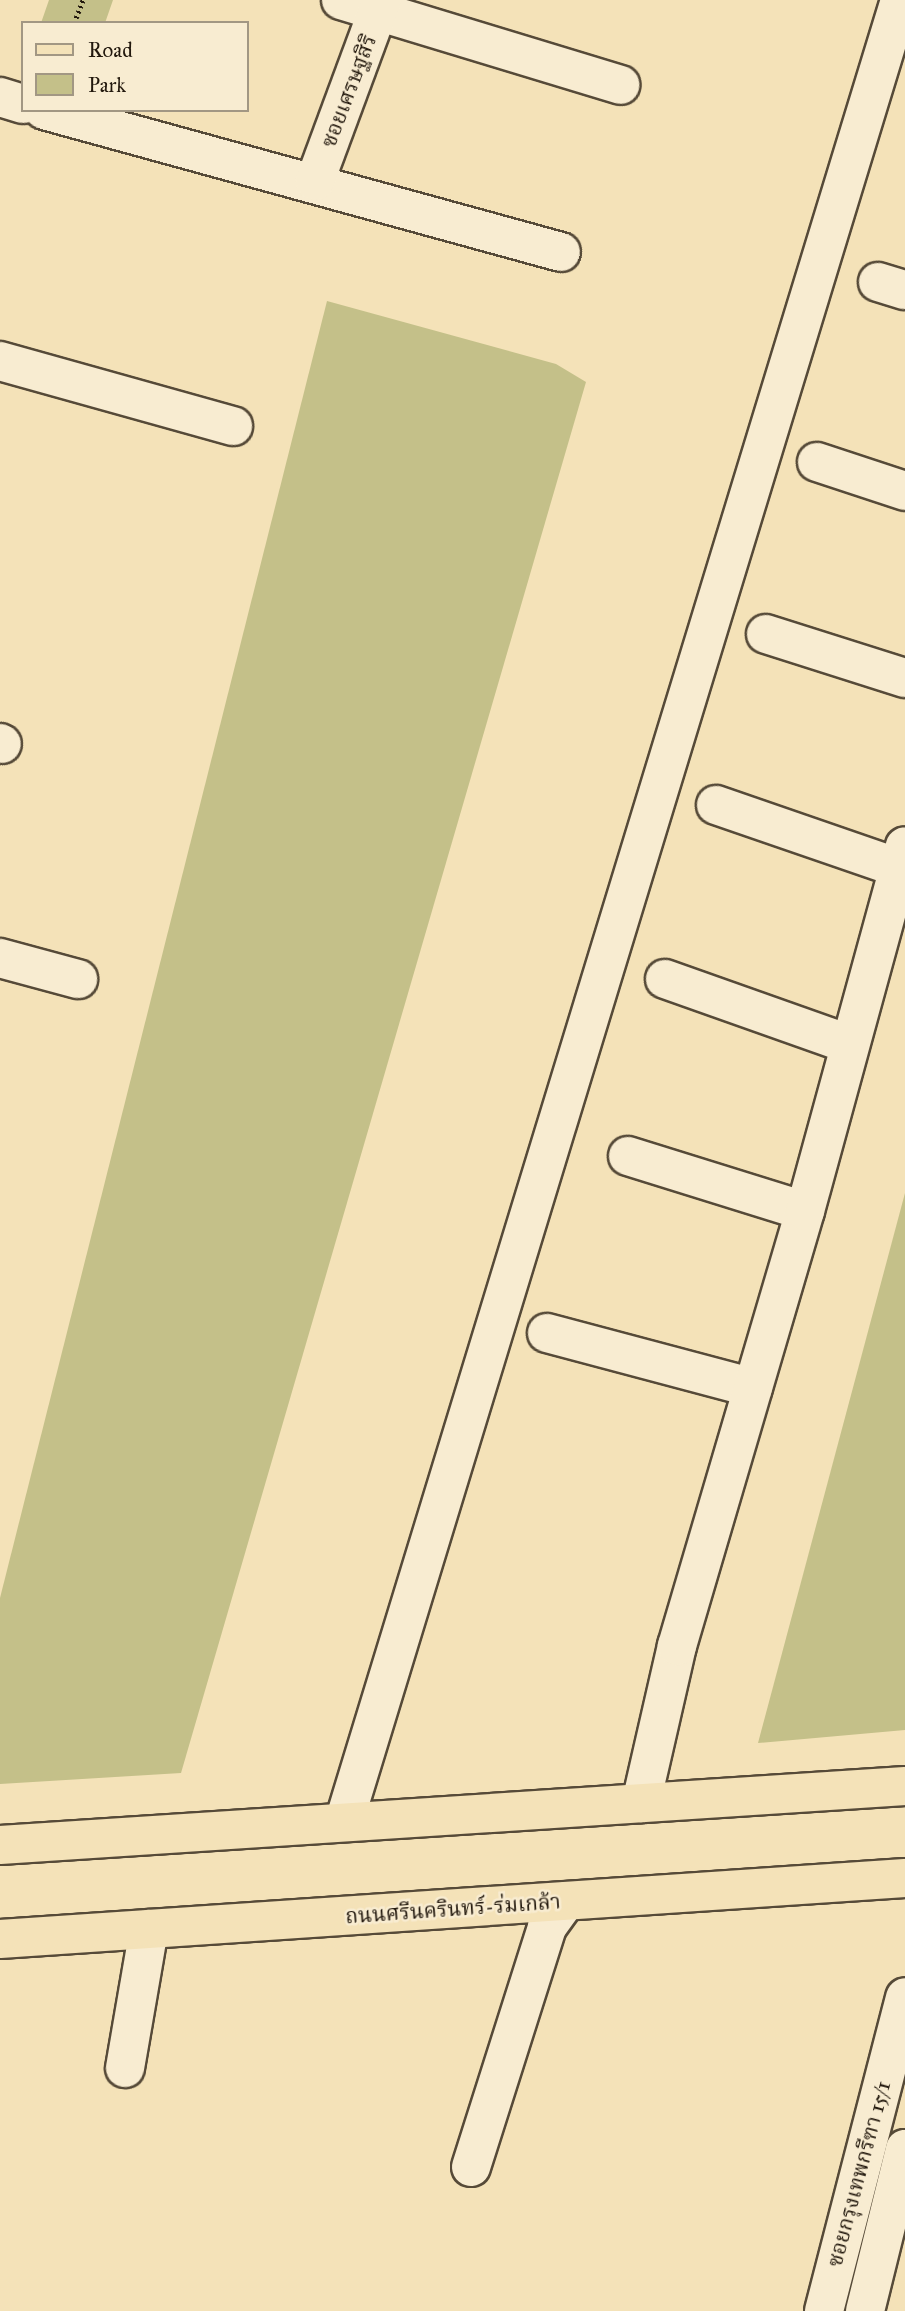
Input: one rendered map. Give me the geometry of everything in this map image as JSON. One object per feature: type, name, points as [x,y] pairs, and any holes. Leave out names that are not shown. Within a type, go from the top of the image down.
[{"type":"main road","points":[[0,1845],[905,1786]]},
{"type":"main road","name":"ถนนศรีนครินทร์-ร่มเกล้า","points":[[0,1939],[905,1878]]},
{"type":"street","points":[[341,0],[380,5],[620,85]]},
{"type":"street","points":[[344,1822],[900,0]]},
{"type":"street","name":"ซอยเศรษฐสิริ","points":[[315,181],[380,5]]},
{"type":"street","points":[[0,97],[21,103]]},
{"type":"street","points":[[52,112],[315,181],[561,252]]},
{"type":"street","points":[[0,361],[233,426]]},
{"type":"street","points":[[817,462],[905,491]]},
{"type":"street","points":[[766,634],[905,678]]},
{"type":"street","points":[[641,1803],[677,1646],[806,1211],[849,1044],[902,857],[716,805]]},
{"type":"street","points":[[0,958],[78,979]]},
{"type":"street","points":[[664,979],[849,1044]]},
{"type":"street","points":[[628,1156],[806,1211]]},
{"type":"street","points":[[547,1334],[753,1388]]},
{"type":"street","points":[[471,2167],[547,1927],[566,1901]]},
{"type":"street","points":[[125,2068],[149,1929]]},
{"type":"street","name":"ซอยกรุงเทพกรีฑา 15/1","points":[[824,2311],[905,1997]]},
{"type":"street","name":"ซอยกรุงเทพกรีฑา 15/1","points":[[865,2311],[905,2149]]},
{"type":"path","points":[[75,21],[83,0]]},
{"type":"green space","points":[[49,0],[113,0],[106,21],[42,21]]},
{"type":"green space","points":[[327,301],[556,364],[586,382],[181,1773],[0,1784],[0,1598]]},
{"type":"green space","points":[[905,1193],[905,1730],[758,1743]]}]
